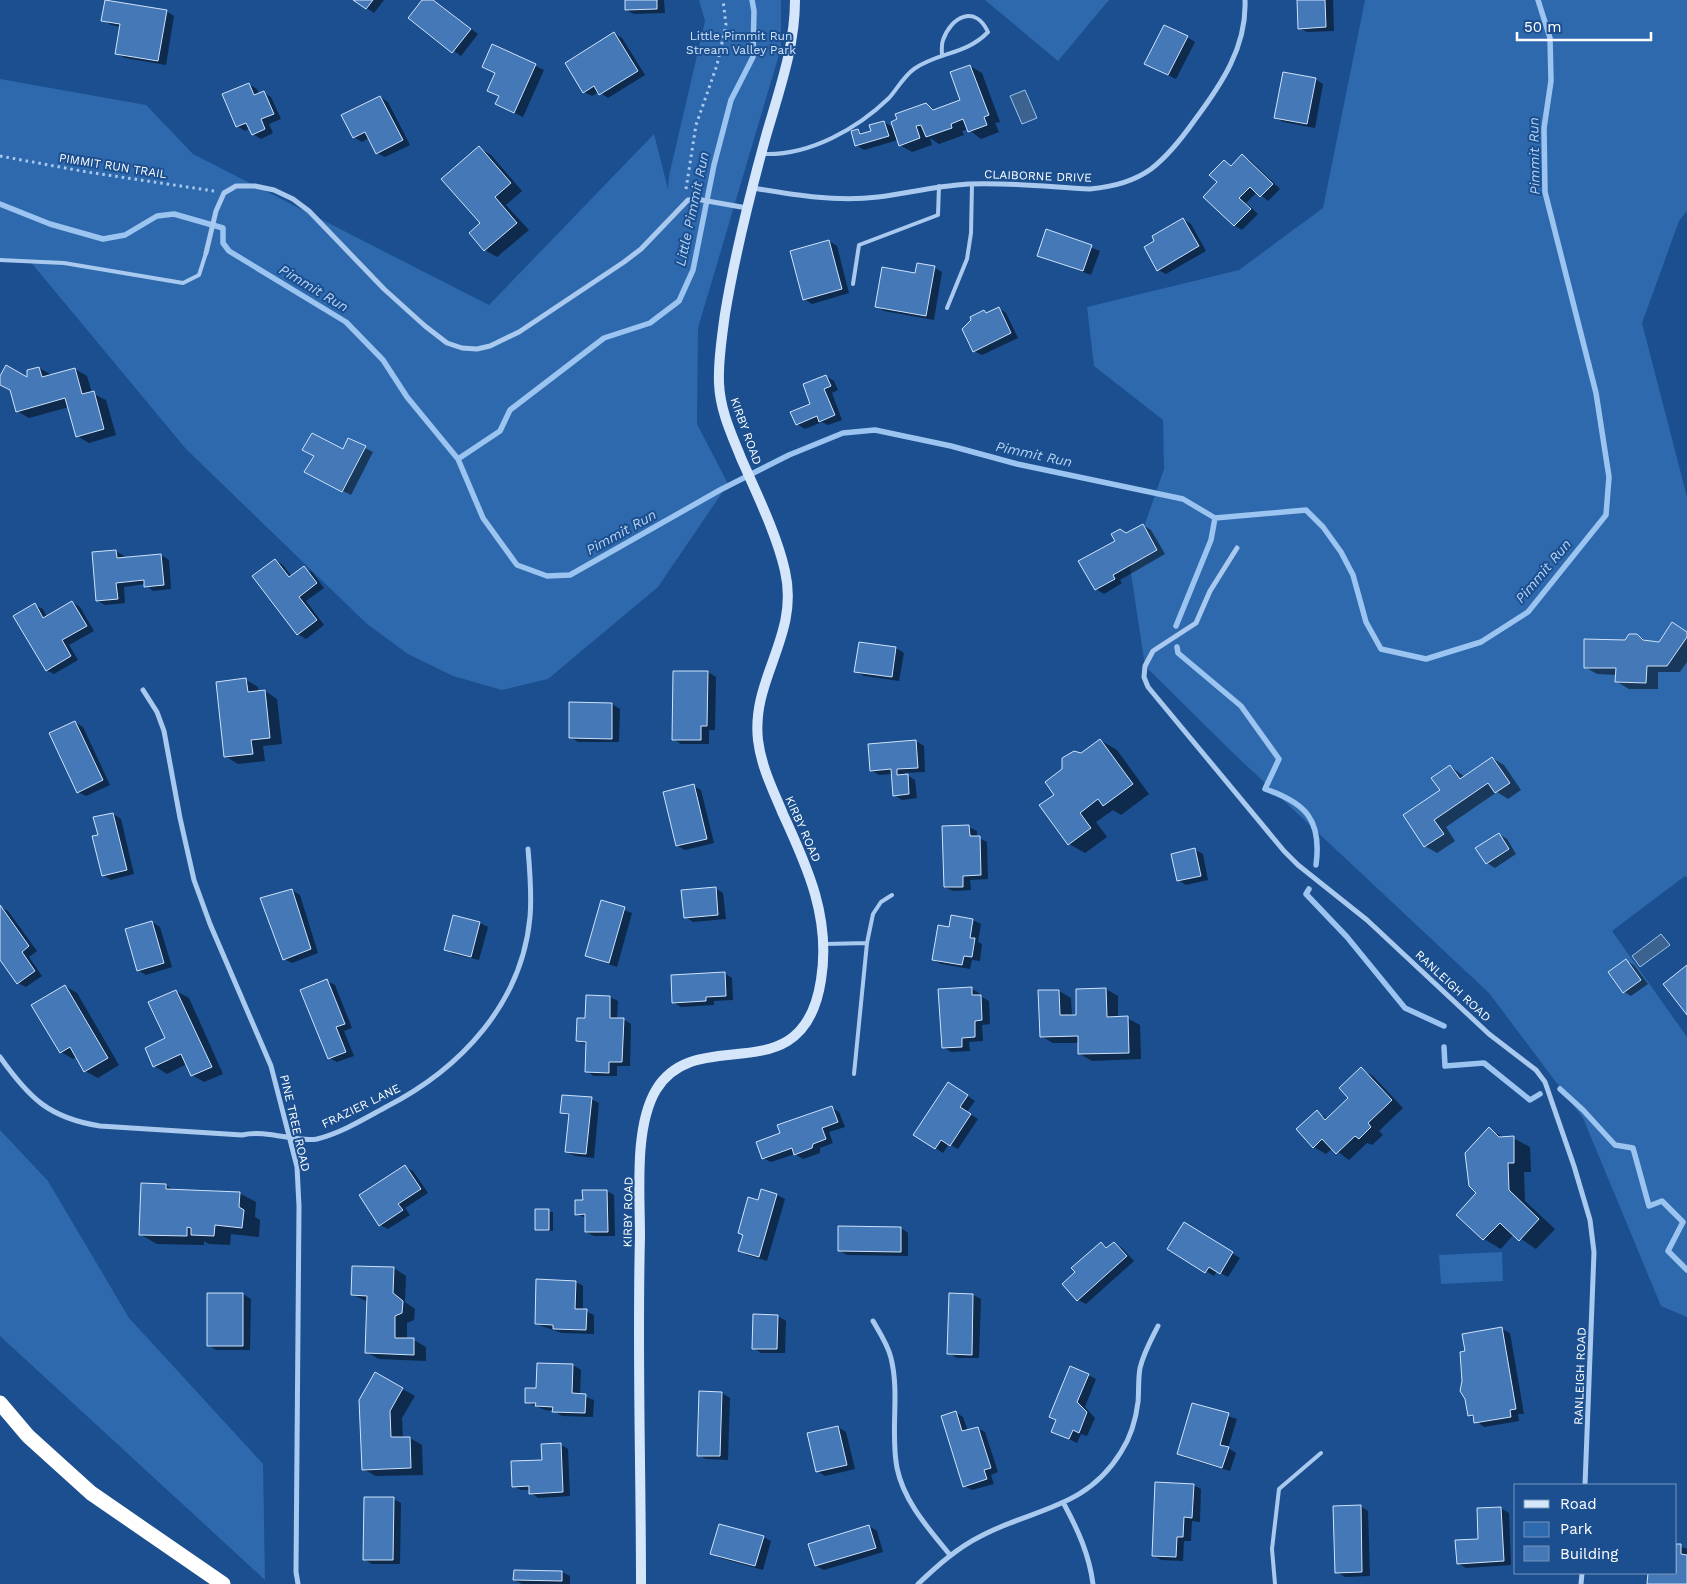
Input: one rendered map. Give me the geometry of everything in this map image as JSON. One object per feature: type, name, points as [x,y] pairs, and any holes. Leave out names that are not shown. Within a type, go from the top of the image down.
[{"type":"highway","points":[[0,1403],[33,1441],[91,1493],[223,1584]]},
{"type":"main road","name":"KIRBY ROAD","points":[[641,1584],[638,1402],[639,1289],[642,1150],[648,1108],[657,1087],[673,1070],[683,1064],[709,1058],[763,1052],[788,1041],[796,1034],[808,1020],[818,997],[824,944],[821,916],[814,886],[770,785],[759,750],[757,723],[760,699],[785,631],[789,595],[780,553],[721,406],[719,372],[729,293],[748,208],[761,154],[792,46],[795,0]]},
{"type":"street","name":"CLAIBORNE DRIVE","points":[[753,188],[793,195],[844,199],[878,197],[939,186],[972,184],[1090,189],[1109,187],[1130,181],[1150,170],[1185,133],[1223,81],[1235,57],[1242,32],[1244,0]]},
{"type":"street","points":[[206,253],[216,211],[224,193],[236,186],[255,186],[274,190],[293,199],[309,211],[384,289],[425,326],[447,343],[462,348],[477,349],[490,346],[519,332],[624,262],[642,249],[682,204],[696,199],[748,208]]},
{"type":"street","name":"RANLEIGH ROAD","points":[[1237,548],[1206,601],[1196,623],[1153,651],[1145,666],[1144,677],[1148,687],[1291,858],[1367,920],[1489,1034],[1536,1070],[1545,1082],[1574,1166],[1590,1220],[1594,1252],[1585,1484]]},
{"type":"street","name":"PINE TREE ROAD","points":[[143,690],[157,712],[164,731],[194,880],[210,924],[265,1048],[297,1168],[299,1206],[296,1572],[298,1584]]},
{"type":"street","name":"FRAZIER LANE","points":[[0,1057],[21,1086],[38,1102],[56,1114],[79,1123],[242,1135],[254,1132],[315,1139],[355,1124],[401,1100],[436,1077],[461,1056],[482,1033],[506,994],[524,951],[530,918],[532,886],[528,849]]},
{"type":"street","points":[[873,1321],[884,1339],[891,1358],[894,1379],[893,1445],[898,1470],[907,1495],[920,1518],[950,1555]]},
{"type":"street","points":[[918,1584],[950,1555],[980,1536],[1010,1522],[1064,1504],[1087,1490],[1106,1472],[1121,1451],[1134,1419],[1138,1404],[1140,1370],[1146,1349],[1158,1326]]},
{"type":"street","points":[[1064,1504],[1078,1530],[1090,1560],[1093,1584]]},
{"type":"lane","points":[[761,154],[783,155],[809,148],[856,124],[888,98],[913,69],[942,56],[960,51],[980,41],[988,32],[983,23],[976,16],[966,15],[952,26],[943,40],[942,56]]},
{"type":"lane","points":[[947,308],[967,259],[971,233],[972,184]]},
{"type":"lane","points":[[853,284],[859,245],[938,215],[939,186]]},
{"type":"lane","points":[[0,260],[64,263],[184,282],[199,275],[206,253]]},
{"type":"lane","points":[[854,1074],[868,943],[873,914],[881,902],[892,895]]},
{"type":"lane","points":[[824,944],[868,943]]},
{"type":"lane","points":[[1275,1584],[1272,1549],[1279,1490],[1321,1453]]},
{"type":"path","points":[[682,204],[696,125],[717,65],[726,25],[723,0]]},
{"type":"path","name":"PIMMIT RUN TRAIL","points":[[0,156],[87,172],[224,193]]},
{"type":"green space","name":"Little Pimmit Run Stream Valley Park","points":[[699,0],[781,0],[781,48],[698,328],[697,424],[728,484],[658,587],[548,679],[502,690],[453,676],[408,654],[367,624],[186,449],[29,260],[0,260],[0,79],[146,105],[193,154],[489,305],[654,134],[668,189],[669,176],[705,21]]},
{"type":"green space","points":[[985,0],[1109,0],[1058,61]]},
{"type":"green space","points":[[1365,0],[1687,0],[1687,211],[1679,221],[1642,323],[1687,497],[1687,877],[1685,876],[1612,931],[1687,1037],[1687,1317],[1661,1306],[1583,1118],[1489,993],[1233,753],[1145,666],[1130,567],[1164,469],[1163,420],[1094,366],[1087,307],[1239,270],[1323,208]]},
{"type":"green space","points":[[0,1130],[48,1181],[129,1318],[263,1464],[265,1580],[0,1336]]},
{"type":"green space","points":[[1502,1252],[1503,1281],[1441,1284],[1439,1255]]},
{"type":"shaded area","points":[[1025,90],[1037,118],[1022,124],[1010,96]]},
{"type":"shaded area","points":[[1661,934],[1670,945],[1640,967],[1632,956]]},
{"type":"building","points":[[105,0],[167,10],[158,61],[115,54],[120,24],[101,21]]},
{"type":"building","points":[[353,0],[373,0],[366,9]]},
{"type":"building","points":[[422,0],[433,0],[471,29],[452,53],[408,18]]},
{"type":"building","points":[[625,0],[657,0],[657,9],[625,10]]},
{"type":"building","points":[[1297,0],[1325,0],[1326,27],[1298,29]]},
{"type":"building","points":[[1164,25],[1188,36],[1168,75],[1144,64]]},
{"type":"building","points":[[614,32],[638,71],[599,95],[594,86],[583,93],[565,63]]},
{"type":"building","points":[[492,44],[536,64],[514,113],[495,104],[499,96],[487,91],[495,73],[482,67]]},
{"type":"building","points":[[970,65],[989,115],[984,117],[987,125],[968,132],[963,119],[951,124],[952,128],[926,137],[921,125],[916,126],[920,138],[899,146],[891,122],[897,119],[895,114],[926,103],[933,110],[960,100],[950,72]]},
{"type":"building","points":[[1283,72],[1316,78],[1307,124],[1274,118]]},
{"type":"building","points":[[249,83],[254,95],[264,91],[274,114],[261,119],[265,129],[252,135],[246,123],[236,127],[222,94]]},
{"type":"building","points":[[380,96],[403,140],[376,154],[365,132],[353,138],[341,115]]},
{"type":"building","points":[[884,121],[889,136],[855,146],[851,131],[858,129],[860,134],[871,131],[869,125]]},
{"type":"building","points":[[479,146],[511,183],[495,197],[517,223],[484,251],[469,233],[480,223],[441,179]]},
{"type":"building","points":[[1242,154],[1273,184],[1260,197],[1250,187],[1239,198],[1251,209],[1234,226],[1203,197],[1217,182],[1209,175],[1224,160],[1231,166]]},
{"type":"building","points":[[1183,218],[1199,246],[1157,271],[1144,247],[1154,241],[1152,236]]},
{"type":"building","points":[[1046,229],[1092,245],[1083,271],[1037,256]]},
{"type":"building","points":[[829,240],[842,289],[803,300],[790,251]]},
{"type":"building","points":[[917,263],[935,266],[926,316],[875,307],[882,267],[915,273]]},
{"type":"building","points":[[999,307],[1011,333],[973,352],[962,329],[971,320],[970,317],[984,310],[986,313]]},
{"type":"building","points":[[6,365],[27,377],[27,370],[39,367],[42,377],[75,368],[82,394],[94,391],[104,429],[76,437],[65,398],[16,412],[10,390],[0,385],[0,376]]},
{"type":"building","points":[[826,375],[831,386],[824,389],[835,415],[819,422],[817,416],[796,425],[790,412],[810,404],[803,384]]},
{"type":"building","points":[[312,433],[343,449],[348,438],[366,446],[342,492],[304,472],[314,456],[302,450]]},
{"type":"building","points":[[1143,524],[1157,550],[1113,575],[1115,579],[1095,590],[1078,561],[1115,541],[1111,534],[1120,529],[1126,533]]},
{"type":"building","points":[[116,550],[117,558],[161,554],[164,585],[144,587],[144,580],[116,583],[118,599],[96,601],[92,552]]},
{"type":"building","points":[[275,559],[289,577],[304,566],[317,583],[299,597],[317,620],[297,635],[252,576]]},
{"type":"building","points":[[72,601],[87,626],[62,640],[71,656],[46,671],[13,616],[35,603],[43,618]]},
{"type":"building","points":[[1672,622],[1687,632],[1687,637],[1667,666],[1647,666],[1646,683],[1615,682],[1616,668],[1584,668],[1584,639],[1625,640],[1629,634],[1637,634],[1643,640],[1659,642]]},
{"type":"building","points":[[859,642],[896,647],[892,677],[854,672]]},
{"type":"building","points":[[673,671],[708,671],[707,726],[701,726],[701,740],[672,740]]},
{"type":"building","points":[[246,678],[248,692],[265,690],[270,738],[251,740],[253,754],[224,757],[216,682]]},
{"type":"building","points":[[569,702],[612,703],[612,739],[569,738]]},
{"type":"building","points":[[75,721],[103,780],[77,793],[49,733]]},
{"type":"building","points":[[1100,739],[1133,784],[1103,806],[1098,799],[1080,813],[1091,828],[1068,845],[1039,805],[1054,795],[1045,782],[1062,769],[1062,758],[1074,751],[1081,753]]},
{"type":"building","points":[[916,740],[918,768],[897,769],[897,775],[908,774],[909,794],[893,796],[891,769],[870,771],[868,744]]},
{"type":"building","points":[[1492,757],[1510,783],[1495,793],[1488,783],[1434,820],[1444,834],[1424,847],[1403,815],[1440,790],[1431,778],[1450,765],[1460,779]]},
{"type":"building","points":[[694,784],[707,839],[676,846],[663,792]]},
{"type":"building","points":[[113,813],[127,870],[102,876],[92,836],[98,835],[93,817]]},
{"type":"building","points":[[969,825],[970,836],[980,836],[981,875],[963,876],[963,887],[944,887],[942,826]]},
{"type":"building","points":[[1499,833],[1509,849],[1486,864],[1475,848]]},
{"type":"building","points":[[1195,848],[1201,876],[1177,881],[1171,854]]},
{"type":"building","points":[[716,887],[718,915],[684,918],[681,890]]},
{"type":"building","points":[[292,889],[311,949],[283,960],[260,898]]},
{"type":"building","points":[[601,900],[625,907],[609,963],[585,956]]},
{"type":"building","points":[[0,905],[29,946],[22,952],[35,971],[17,984],[0,960]]},
{"type":"building","points":[[453,915],[480,922],[471,957],[444,950]]},
{"type":"building","points":[[951,915],[973,919],[970,938],[975,938],[972,957],[964,956],[962,965],[932,960],[938,925],[949,927]]},
{"type":"building","points":[[152,921],[164,963],[137,971],[125,929]]},
{"type":"building","points":[[1626,959],[1641,980],[1623,993],[1608,972]]},
{"type":"building","points":[[1687,965],[1687,1015],[1663,984]]},
{"type":"building","points":[[725,972],[726,996],[706,997],[706,1001],[672,1003],[671,975]]},
{"type":"building","points":[[327,979],[345,1024],[336,1027],[346,1052],[328,1059],[300,990]]},
{"type":"building","points":[[65,985],[108,1058],[84,1072],[70,1047],[60,1053],[31,1005]]},
{"type":"building","points":[[972,987],[972,995],[981,995],[982,1020],[975,1021],[975,1037],[962,1038],[962,1047],[942,1048],[938,989]]},
{"type":"building","points":[[1106,988],[1107,1017],[1128,1016],[1129,1053],[1078,1054],[1078,1036],[1040,1037],[1038,990],[1059,990],[1060,1015],[1076,1015],[1076,989]]},
{"type":"building","points":[[176,990],[212,1067],[191,1076],[181,1054],[153,1067],[145,1048],[165,1038],[148,1002]]},
{"type":"building","points":[[586,995],[610,996],[610,1018],[624,1018],[622,1062],[609,1062],[609,1073],[585,1072],[586,1042],[576,1041],[577,1018],[585,1018]]},
{"type":"building","points":[[1361,1067],[1392,1100],[1368,1123],[1371,1127],[1359,1139],[1355,1136],[1336,1154],[1322,1139],[1313,1148],[1296,1129],[1317,1110],[1325,1120],[1348,1098],[1339,1088]]},
{"type":"building","points":[[948,1082],[968,1095],[960,1107],[971,1114],[950,1146],[941,1140],[935,1149],[913,1135]]},
{"type":"building","points":[[562,1095],[592,1097],[586,1154],[565,1152],[569,1114],[560,1113]]},
{"type":"building","points":[[832,1106],[838,1122],[822,1128],[826,1139],[813,1144],[812,1148],[794,1155],[792,1148],[762,1159],[756,1142],[780,1133],[777,1125]]},
{"type":"building","points":[[1489,1127],[1499,1137],[1514,1136],[1514,1163],[1508,1163],[1509,1190],[1539,1219],[1519,1241],[1500,1223],[1483,1240],[1456,1215],[1476,1193],[1469,1186],[1465,1153]]},
{"type":"building","points":[[405,1165],[421,1189],[398,1204],[403,1210],[379,1226],[359,1195]]},
{"type":"building","points":[[141,1183],[166,1184],[166,1189],[240,1192],[239,1207],[244,1210],[242,1228],[215,1225],[214,1236],[191,1235],[191,1228],[187,1227],[187,1236],[139,1235]]},
{"type":"building","points":[[761,1189],[777,1194],[759,1257],[738,1251],[743,1235],[738,1233],[748,1197],[758,1200]]},
{"type":"building","points":[[582,1190],[607,1190],[608,1232],[585,1232],[585,1214],[575,1215],[575,1200],[583,1200]]},
{"type":"building","points":[[535,1209],[549,1209],[549,1230],[535,1230]]},
{"type":"building","points":[[1184,1222],[1233,1252],[1220,1274],[1209,1267],[1205,1273],[1167,1249]]},
{"type":"building","points":[[838,1226],[901,1227],[901,1252],[838,1251]]},
{"type":"building","points":[[1101,1242],[1106,1248],[1114,1242],[1127,1256],[1077,1301],[1062,1284],[1075,1272],[1071,1268]]},
{"type":"building","points":[[352,1266],[394,1267],[393,1293],[403,1301],[402,1313],[395,1316],[395,1338],[414,1338],[414,1355],[365,1353],[367,1296],[351,1295]]},
{"type":"building","points":[[536,1279],[576,1281],[575,1309],[587,1309],[586,1330],[553,1329],[553,1325],[535,1324]]},
{"type":"building","points":[[207,1293],[243,1293],[243,1346],[207,1346]]},
{"type":"building","points":[[949,1293],[973,1294],[972,1355],[947,1354]]},
{"type":"building","points":[[753,1314],[778,1315],[777,1349],[752,1349]]},
{"type":"building","points":[[1502,1327],[1516,1409],[1510,1410],[1511,1417],[1474,1423],[1473,1415],[1468,1416],[1465,1399],[1460,1391],[1462,1381],[1460,1352],[1465,1351],[1462,1334]]},
{"type":"building","points":[[537,1363],[573,1364],[572,1393],[586,1394],[585,1413],[552,1412],[553,1407],[535,1406],[536,1403],[525,1403],[525,1388],[536,1388]]},
{"type":"building","points":[[1070,1366],[1089,1374],[1077,1402],[1087,1412],[1079,1433],[1073,1430],[1069,1439],[1051,1432],[1056,1420],[1049,1417]]},
{"type":"building","points":[[375,1372],[403,1388],[390,1411],[391,1437],[410,1437],[411,1468],[362,1470],[359,1400]]},
{"type":"building","points":[[699,1391],[722,1392],[720,1456],[697,1456]]},
{"type":"building","points":[[1192,1403],[1229,1413],[1220,1445],[1229,1447],[1222,1468],[1177,1454]]},
{"type":"building","points":[[956,1411],[962,1431],[978,1427],[991,1468],[984,1470],[987,1479],[963,1487],[941,1416]]},
{"type":"building","points":[[838,1426],[847,1465],[816,1472],[807,1433]]},
{"type":"building","points":[[561,1443],[563,1492],[529,1494],[529,1486],[512,1487],[511,1461],[542,1460],[541,1444]]},
{"type":"building","points":[[1155,1482],[1194,1484],[1192,1518],[1184,1517],[1183,1537],[1177,1537],[1176,1557],[1152,1556]]},
{"type":"building","points":[[364,1497],[394,1497],[393,1560],[363,1560]]},
{"type":"building","points":[[1361,1505],[1362,1572],[1335,1573],[1333,1506]]},
{"type":"building","points":[[1501,1507],[1504,1561],[1457,1564],[1455,1540],[1478,1539],[1477,1508]]},
{"type":"building","points":[[719,1524],[764,1536],[755,1566],[710,1554]]},
{"type":"building","points":[[869,1525],[876,1548],[815,1566],[808,1544]]},
{"type":"building","points":[[1677,1544],[1681,1544],[1681,1554],[1687,1555],[1687,1584],[1647,1584],[1648,1574],[1677,1574]]},
{"type":"building","points":[[514,1570],[562,1571],[562,1581],[513,1580]]},
{"type":"waterway","name":"Little Pimmit Run","points":[[458,459],[500,431],[510,410],[604,338],[650,323],[679,301],[693,270],[714,165],[731,100],[753,57],[754,11],[752,0]]},
{"type":"waterway","name":"Pimmit Run","points":[[0,204],[50,224],[103,239],[125,235],[157,216],[174,214],[223,228],[223,243],[229,251],[346,322],[383,360],[407,397],[458,459],[483,518],[517,565],[547,576],[570,575],[720,490],[789,455],[843,433],[875,430],[951,446],[1017,464],[1183,499],[1215,518],[1306,510],[1323,527],[1341,552],[1353,575],[1366,622],[1381,649],[1426,659],[1481,642],[1528,612],[1606,515],[1609,477],[1596,393],[1545,192],[1544,128],[1551,81],[1550,38],[1538,0]]},
{"type":"waterway","points":[[1176,626],[1211,540],[1215,518]]},
{"type":"waterway","points":[[1177,647],[1178,653],[1241,706],[1279,759],[1265,789],[1291,800],[1308,815],[1316,836],[1316,865]]},
{"type":"waterway","points":[[1309,889],[1306,894],[1347,937],[1405,1008],[1444,1026]]},
{"type":"waterway","points":[[1444,1047],[1445,1066],[1484,1063],[1530,1100],[1540,1094]]},
{"type":"waterway","points":[[1560,1089],[1583,1110],[1615,1145],[1633,1148],[1649,1206],[1662,1201],[1683,1222],[1668,1251],[1687,1270]]}]
